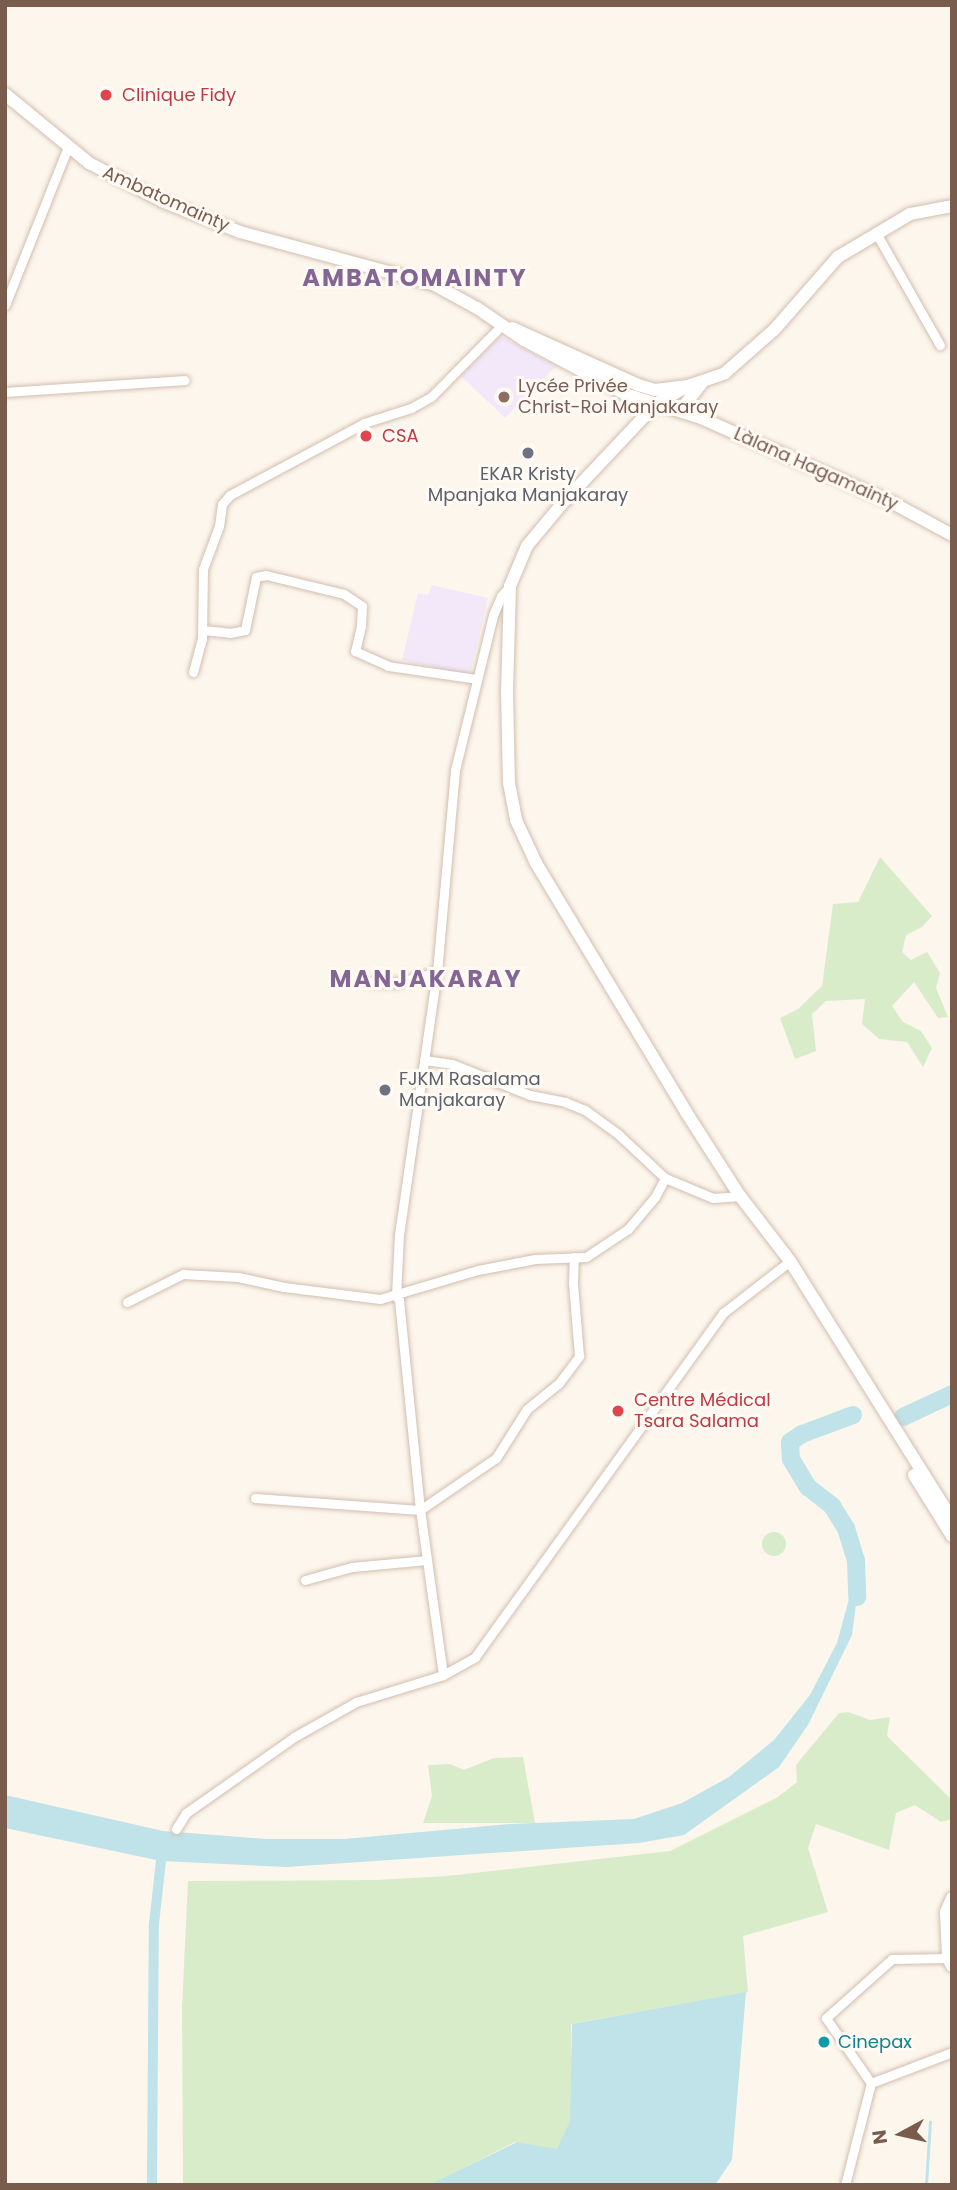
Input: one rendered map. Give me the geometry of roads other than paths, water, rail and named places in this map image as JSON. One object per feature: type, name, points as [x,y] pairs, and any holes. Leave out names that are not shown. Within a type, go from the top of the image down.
[{"type":"main road","name":"Ambatomainty","points":[[5,94],[89,163],[164,202],[240,232],[433,284],[524,340],[625,394],[652,401]]},
{"type":"main road","points":[[952,206],[910,215],[838,257],[774,330],[724,373],[652,401],[645,408],[625,435],[527,546],[510,586],[507,691],[509,783],[516,820],[536,863],[630,1021],[947,1517],[952,1536]]},
{"type":"main road","name":"Ambatomainty","points":[[502,325],[526,331],[638,385]]},
{"type":"main road","points":[[701,418],[687,402],[689,396],[704,381]]},
{"type":"main road","points":[[638,385],[655,390],[688,386]]},
{"type":"main road","points":[[638,385],[652,401]]},
{"type":"main road","points":[[625,394],[637,404],[639,411],[625,435]]},
{"type":"main road","name":"Làlana Hagamainty","points":[[652,401],[701,418],[892,503],[952,535]]},
{"type":"main road","points":[[625,435],[653,409],[677,408]]},
{"type":"main road","points":[[950,1962],[946,1912],[952,1898]]},
{"type":"street","points":[[5,305],[68,147]]},
{"type":"street","points":[[876,233],[940,345]]},
{"type":"street","points":[[193,672],[202,630],[202,569],[219,526],[222,504],[230,495],[364,423],[411,408],[431,397],[502,325]]},
{"type":"street","points":[[5,392],[185,380]]},
{"type":"street","points":[[202,630],[230,633],[245,630],[256,577],[266,575],[344,594],[362,606],[355,651],[388,666],[477,679]]},
{"type":"street","points":[[443,1675],[420,1510],[399,1300],[396,1296],[399,1235],[437,972],[455,770],[493,615],[501,596],[510,586]]},
{"type":"street","points":[[369,982],[397,983],[437,972]]},
{"type":"street","points":[[424,1060],[452,1064],[530,1095],[565,1102],[585,1110],[618,1134],[665,1178],[713,1198],[740,1196]]},
{"type":"street","points":[[127,1302],[183,1274],[238,1277],[284,1287],[380,1299],[478,1270],[535,1259],[586,1257],[628,1228],[655,1197],[665,1178]]},
{"type":"street","points":[[255,1497],[420,1510],[496,1458],[527,1409],[559,1383],[579,1356],[573,1283],[574,1257]]},
{"type":"street","points":[[176,1829],[186,1813],[294,1737],[356,1702],[443,1675],[475,1657],[723,1313],[787,1264]]},
{"type":"street","points":[[304,1580],[352,1567],[427,1560]]},
{"type":"street","points":[[872,2083],[826,2018],[892,1959],[950,1962]]},
{"type":"street","points":[[872,2083],[952,2052]]},
{"type":"street","points":[[845,2185],[872,2083]]},
{"type":"water","points":[[850,1595],[857,1597],[852,1635],[808,1725],[779,1767],[684,1835],[639,1843],[287,1867],[161,1861],[5,1828],[5,1795],[163,1831],[267,1839],[344,1839],[511,1824],[634,1819],[682,1803],[729,1777],[774,1740],[810,1695],[837,1643]]},
{"type":"water","points":[[746,1992],[732,2160],[715,2185],[429,2185],[517,2142],[557,2149],[570,2121],[572,2024]]},
{"type":"waterway","points":[[903,1417],[952,1394]]},
{"type":"waterway","points":[[853,1415],[802,1434],[790,1442],[791,1459],[808,1487],[832,1506],[846,1528],[856,1560],[857,1597]]},
{"type":"waterway","points":[[152,2185],[154,1924],[161,1861]]},
{"type":"waterway","points":[[926,2185],[930,2122]]},
{"type":"place","name":"Clinique Fidy","points":[[106,95]]},
{"type":"place","name":"Lycée Privée Christ-Roi Manjakaray","points":[[504,397]]},
{"type":"place","name":"CSA","points":[[366,436]]},
{"type":"place","name":"EKAR Kristy Mpanjaka Manjakaray","points":[[528,453]]},
{"type":"place","name":"FJKM Rasalama Manjakaray","points":[[385,1090]]},
{"type":"place","name":"Centre Médical Tsara Salama","points":[[618,1411]]},
{"type":"place","name":"Cinepax","points":[[824,2042]]},
{"type":"district","name":"AMBATOMAINTY","points":[[415,278]]},
{"type":"district","name":"MANJAKARAY","points":[[426,979]]}]
